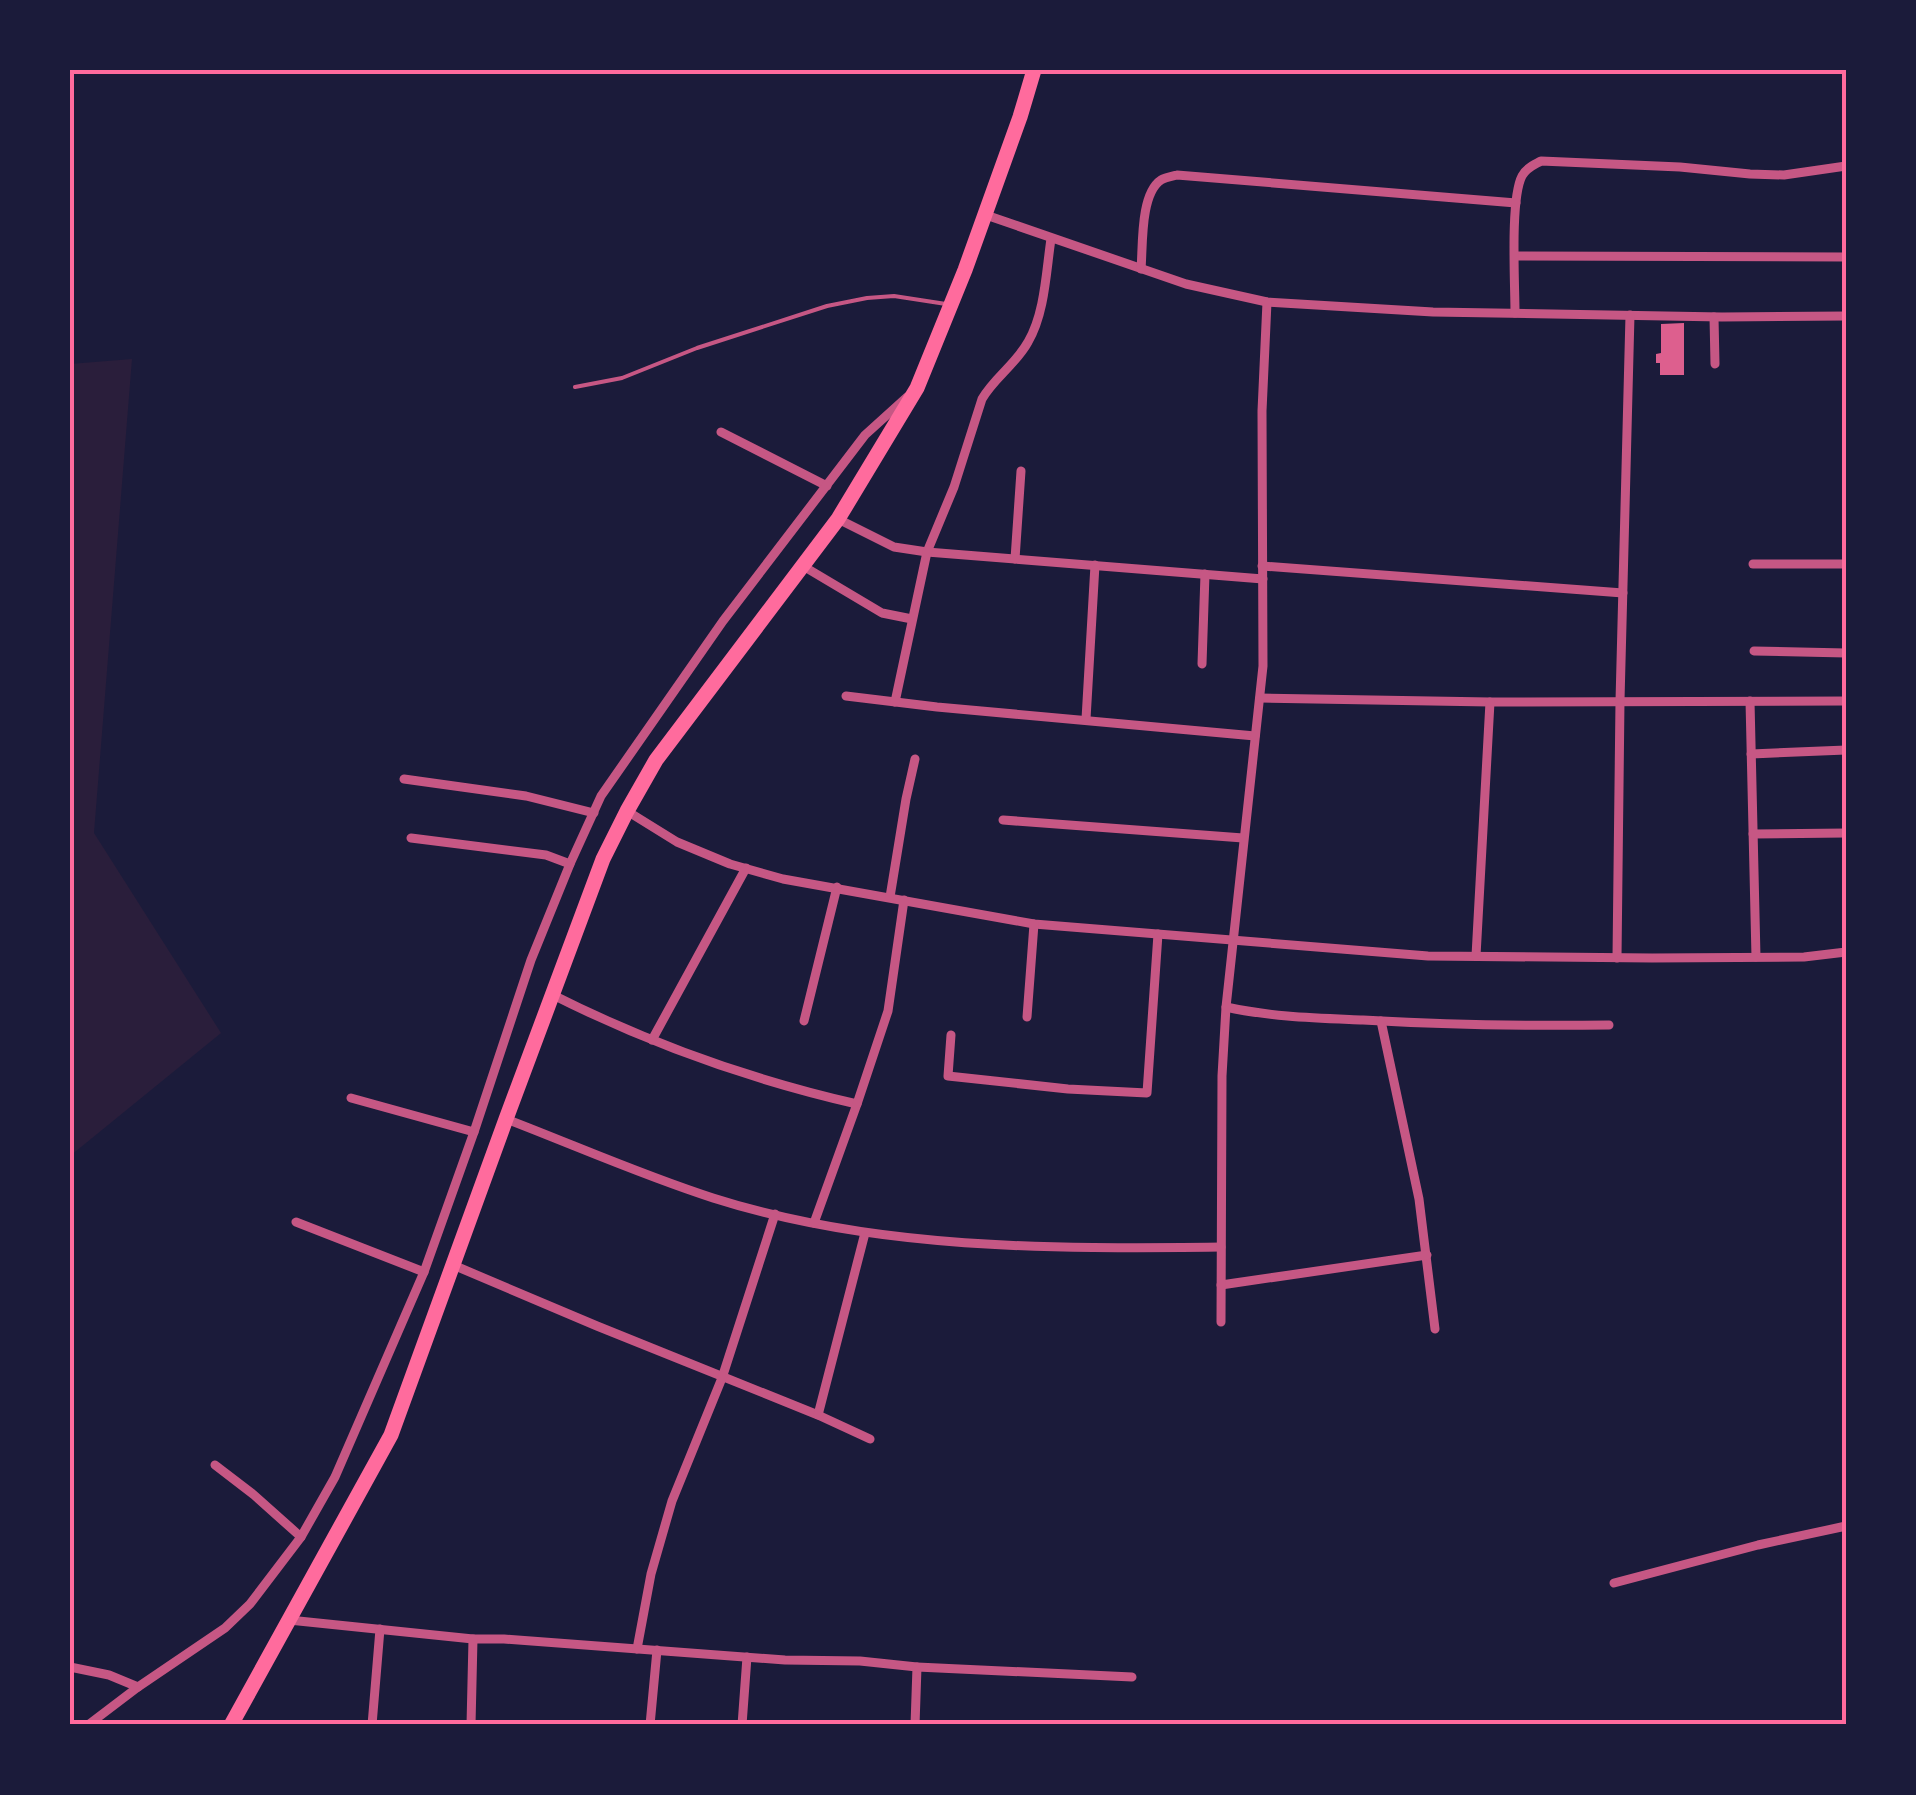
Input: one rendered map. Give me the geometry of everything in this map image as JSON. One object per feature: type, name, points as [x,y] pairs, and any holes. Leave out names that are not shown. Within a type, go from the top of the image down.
[{"type":"highway","points":[[231,1725],[391,1436],[603,858],[656,760],[838,519],[918,388],[1020,118],[1034,70]]},
{"type":"street","points":[[1514,313],[1516,204],[1522,175],[1531,166],[1541,162],[1680,166],[1784,175],[1846,166]]},
{"type":"street","points":[[1141,269],[1146,204],[1162,179],[1177,175],[1516,204]]},
{"type":"street","points":[[984,214],[1186,284],[1267,302],[1432,312],[1846,316]]},
{"type":"street","points":[[895,702],[927,552],[954,487],[982,399],[1029,341],[1039,312],[1051,239]]},
{"type":"street","points":[[1515,256],[1846,257]]},
{"type":"street","points":[[1221,1322],[1226,1007],[1263,666],[1262,411],[1267,302]]},
{"type":"street","points":[[1617,958],[1630,315]]},
{"type":"street","points":[[1714,317],[1715,364]]},
{"type":"street","points":[[88,1725],[225,1628],[250,1604],[301,1537],[335,1477],[424,1272],[531,960],[602,796],[723,621],[865,434],[918,388]]},
{"type":"street","points":[[721,432],[827,486]]},
{"type":"street","points":[[1015,559],[1021,472]]},
{"type":"street","points":[[838,519],[894,547],[927,552],[1263,579]]},
{"type":"street","points":[[1753,564],[1846,564]]},
{"type":"street","points":[[1086,719],[1094,565]]},
{"type":"street","points":[[802,566],[882,613],[912,620]]},
{"type":"street","points":[[1262,566],[1623,593]]},
{"type":"street","points":[[1202,664],[1205,574]]},
{"type":"street","points":[[1754,652],[1846,652]]},
{"type":"street","points":[[846,696],[1256,736]]},
{"type":"street","points":[[1260,698],[1846,701]]},
{"type":"street","points":[[1750,701],[1756,957]]},
{"type":"street","points":[[1476,956],[1490,702]]},
{"type":"street","points":[[1751,754],[1846,750]]},
{"type":"street","points":[[890,898],[916,759]]},
{"type":"street","points":[[404,780],[526,796],[594,813]]},
{"type":"street","points":[[627,811],[677,842],[784,879],[1034,924],[1428,956],[1804,957],[1846,952]]},
{"type":"street","points":[[1003,820],[1244,838]]},
{"type":"street","points":[[1753,834],[1846,833]]},
{"type":"street","points":[[412,838],[546,854],[570,864]]},
{"type":"street","points":[[652,1040],[746,868]]},
{"type":"street","points":[[804,1021],[838,887]]},
{"type":"street","points":[[814,1222],[888,1010],[904,900]]},
{"type":"street","points":[[1027,1018],[1034,924]]},
{"type":"street","points":[[952,1035],[948,1076],[1068,1089],[1147,1092],[1158,934]]},
{"type":"street","points":[[552,994],[603,1020],[700,1059],[858,1104]]},
{"type":"street","points":[[1226,1007],[1260,1015],[1381,1022],[1609,1025]]},
{"type":"street","points":[[1381,1022],[1419,1198],[1435,1329]]},
{"type":"street","points":[[351,1098],[474,1132]]},
{"type":"street","points":[[506,1118],[713,1198],[865,1232],[962,1243],[1221,1247]]},
{"type":"street","points":[[636,1649],[650,1574],[672,1502],[722,1378],[776,1214]]},
{"type":"street","points":[[296,1222],[424,1272]]},
{"type":"street","points":[[818,1414],[865,1232]]},
{"type":"street","points":[[1221,1285],[1427,1255]]},
{"type":"street","points":[[454,1264],[870,1439]]},
{"type":"street","points":[[215,1465],[301,1537]]},
{"type":"street","points":[[1614,1583],[1846,1526]]},
{"type":"street","points":[[289,1620],[473,1639],[1132,1676]]},
{"type":"street","points":[[372,1725],[380,1630]]},
{"type":"street","points":[[472,1725],[473,1639]]},
{"type":"street","points":[[650,1725],[657,1650]]},
{"type":"street","points":[[742,1725],[747,1657]]},
{"type":"street","points":[[915,1725],[917,1666]]},
{"type":"street","points":[[70,1667],[138,1686]]},
{"type":"lane","points":[[575,387],[622,378],[697,348],[827,306],[894,296],[951,305]]},
{"type":"shaded area","points":[[132,359],[94,833],[221,1033],[70,1156],[70,364]]},
{"type":"building","points":[[1684,323],[1684,375],[1660,375],[1656,354],[1661,353],[1661,324]]}]
